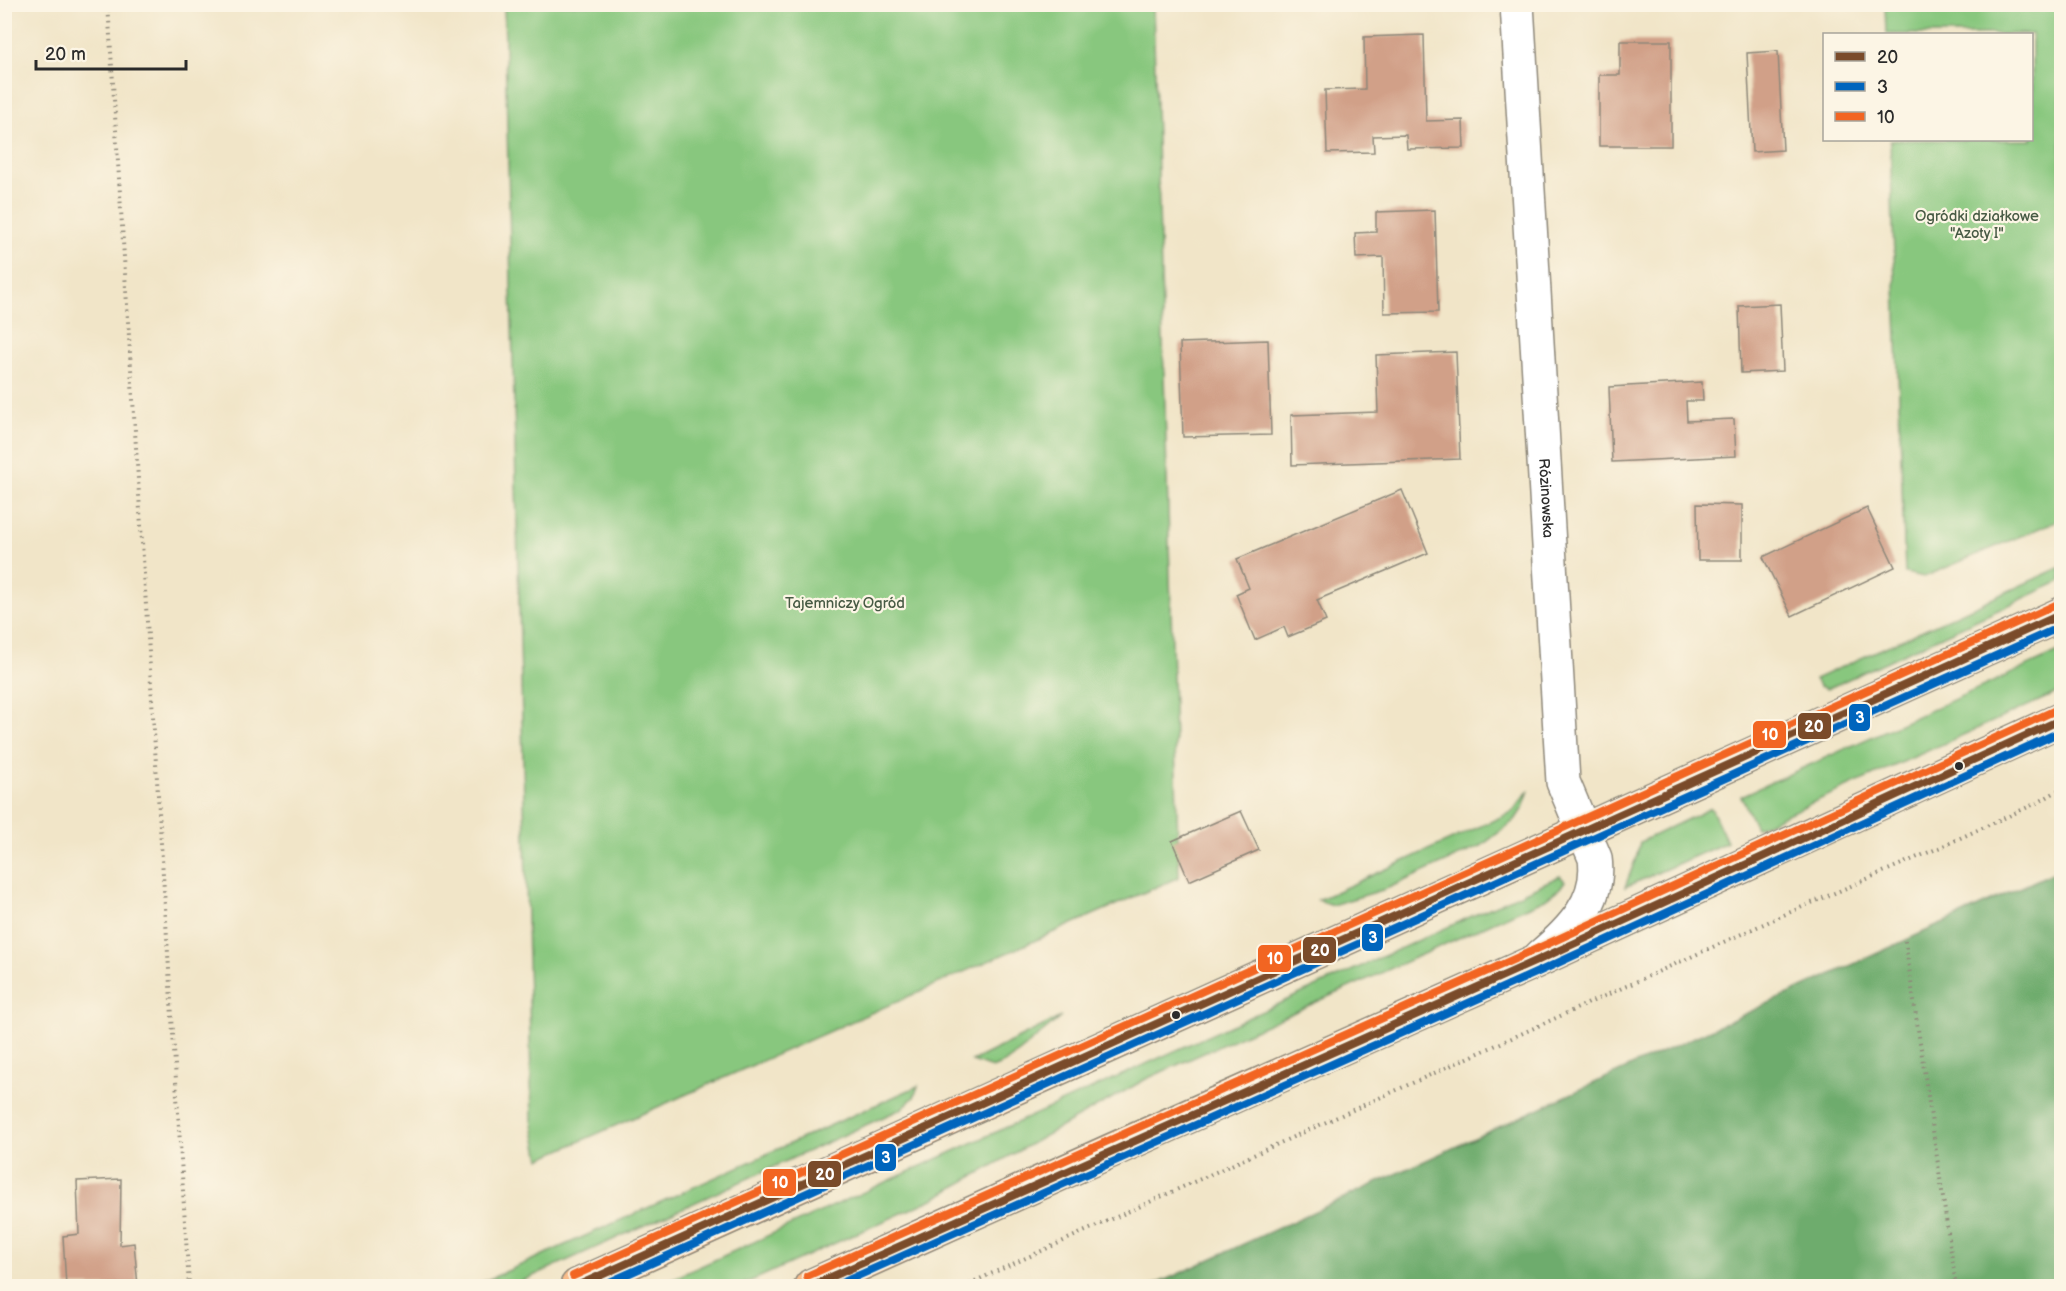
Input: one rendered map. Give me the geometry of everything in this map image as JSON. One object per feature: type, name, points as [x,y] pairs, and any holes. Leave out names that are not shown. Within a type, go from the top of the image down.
[{"type":"main road","points":[[577,1287],[2061,614]]},
{"type":"main road","points":[[812,1287],[1127,1143],[1534,962],[2061,719]]},
{"type":"street","name":"Rózinowska","points":[[1517,4],[1563,782],[1595,858],[1597,872],[1591,894],[1580,918],[1562,938],[1534,962]]},
{"type":"path","points":[[108,4],[189,1287]]},
{"type":"path","points":[[964,1287],[1758,927],[1976,831],[2039,802],[2061,788]]},
{"type":"path","points":[[1905,941],[1956,1287]]},
{"type":"green space","name":"Tajemniczy Ogród","points":[[504,5],[1153,5],[1179,877],[540,1159],[532,1120]]},
{"type":"green space","name":"Ogródki działkowe \"Azoty I\"","points":[[1885,5],[2061,5],[2061,519],[1924,577],[1905,573],[1890,141],[2033,141],[2033,33],[1886,33]]},
{"type":"green space","points":[[2061,567],[2061,581],[1827,689],[1819,686],[1815,679]]},
{"type":"green space","points":[[2061,651],[2061,691],[1756,828],[1741,796]]},
{"type":"green space","points":[[1529,790],[1523,808],[1515,820],[1481,846],[1386,889],[1332,905],[1318,900],[1512,812]]},
{"type":"green space","points":[[1711,808],[1727,842],[1625,887],[1640,842]]},
{"type":"green space","points":[[2061,869],[2061,1286],[1152,1286]]},
{"type":"green space","points":[[1560,876],[1565,881],[1560,888],[1545,899],[1146,1079],[933,1199],[740,1286],[657,1286]]},
{"type":"green space","points":[[1061,1017],[1004,1063],[992,1068],[972,1061]]},
{"type":"green space","points":[[918,1086],[914,1097],[901,1109],[511,1286],[474,1286]]},
{"type":"building","points":[[1424,35],[1426,121],[1463,120],[1464,148],[1407,149],[1406,135],[1373,136],[1374,152],[1327,153],[1325,90],[1365,89],[1364,37]]},
{"type":"building","points":[[1620,41],[1671,41],[1671,146],[1599,146],[1599,75],[1620,75]]},
{"type":"building","points":[[1778,51],[1783,150],[1752,152],[1747,53]]},
{"type":"building","points":[[1435,210],[1438,312],[1384,313],[1383,257],[1356,258],[1355,233],[1376,232],[1376,212]]},
{"type":"building","points":[[1780,304],[1783,371],[1741,373],[1739,306]]},
{"type":"building","points":[[1268,340],[1271,435],[1183,437],[1180,343]]},
{"type":"building","points":[[1456,352],[1460,459],[1292,465],[1291,415],[1378,412],[1376,355]]},
{"type":"building","points":[[1702,382],[1703,401],[1686,401],[1687,421],[1734,419],[1736,456],[1612,462],[1609,387]]},
{"type":"building","points":[[1402,490],[1428,553],[1317,600],[1326,621],[1288,637],[1284,627],[1255,640],[1236,594],[1249,588],[1237,559]]},
{"type":"building","points":[[1697,504],[1742,505],[1742,560],[1698,560]]},
{"type":"building","points":[[1867,508],[1895,567],[1792,616],[1763,557]]},
{"type":"building","points":[[1241,811],[1259,850],[1189,881],[1172,841]]},
{"type":"building","points":[[121,1179],[120,1245],[134,1243],[138,1286],[66,1286],[63,1236],[79,1234],[77,1181]]},
{"type":"transit line","name":"10","points":[[573,1276],[2058,604]]},
{"type":"transit line","name":"20","points":[[577,1286],[2062,614]]},
{"type":"transit line","name":"3","points":[[601,1286],[2062,626]]},
{"type":"transit line","name":"10","points":[[807,1276],[1530,952],[2058,709]]},
{"type":"transit line","name":"20","points":[[811,1286],[1534,962],[2062,719]]},
{"type":"transit line","name":"3","points":[[835,1286],[1538,972],[2062,731]]}]
